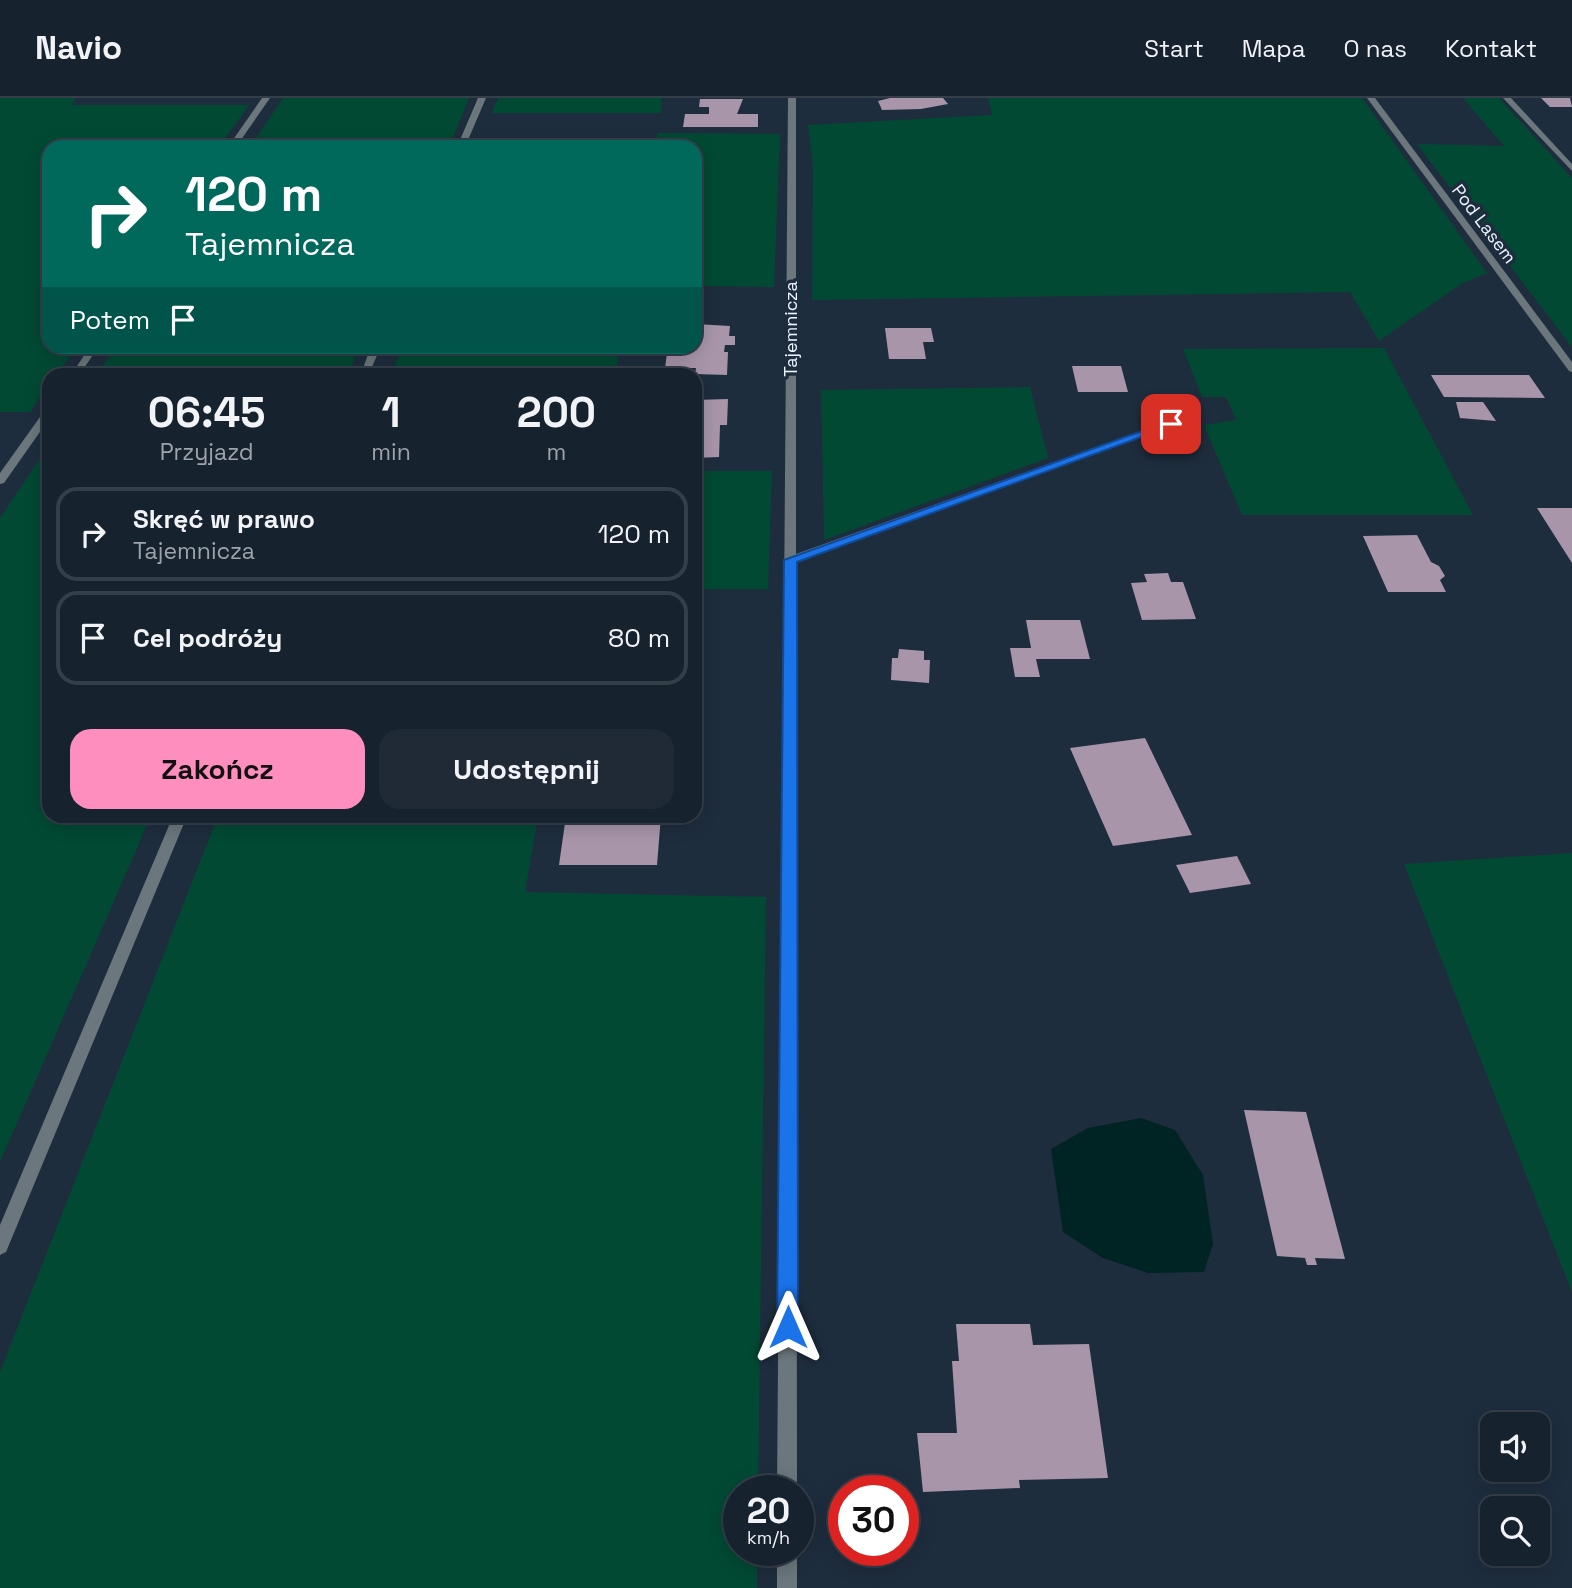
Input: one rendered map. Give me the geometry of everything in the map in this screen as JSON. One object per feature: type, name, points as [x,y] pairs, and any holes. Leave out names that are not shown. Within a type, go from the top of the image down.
[{"type":"street","points":[[237,140],[266,98]]},
{"type":"street","points":[[464,140],[482,98]]},
{"type":"street","name":"Tajemnicza","points":[[787,1475],[792,98]]},
{"type":"street","name":"Pod Lasem","points":[[1371,98],[1572,369]]},
{"type":"street","points":[[1507,98],[1572,169]]},
{"type":"street","points":[[0,481],[42,422]]},
{"type":"street","points":[[790,560],[1171,424]]},
{"type":"street","points":[[0,1246],[177,823]]},
{"type":"street","points":[[787,1566],[787,1588]]},
{"type":"green space","points":[[0,98],[76,98],[71,105],[249,105],[224,140],[42,140],[42,354],[72,354],[61,368],[42,368],[42,395],[30,412],[0,412]]},
{"type":"green space","points":[[283,98],[469,98],[452,140],[255,140]]},
{"type":"green space","points":[[498,98],[662,98],[661,113],[492,113]]},
{"type":"green space","points":[[988,98],[1362,98],[1487,273],[1461,284],[1379,341],[1350,292],[812,300],[813,166],[808,125],[992,115]]},
{"type":"green space","points":[[1463,98],[1499,98],[1572,178],[1572,347],[1417,144],[1504,146]]},
{"type":"green space","points":[[658,133],[780,134],[774,287],[702,286],[702,140],[656,140]]},
{"type":"green space","points":[[1384,348],[1473,515],[1242,515],[1204,425],[1236,420],[1226,397],[1202,397],[1183,349]]},
{"type":"green space","points":[[111,354],[357,354],[351,368],[101,368]]},
{"type":"green space","points":[[399,354],[619,354],[617,368],[393,368]]},
{"type":"green space","points":[[1030,387],[1048,458],[824,540],[821,390]]},
{"type":"green space","points":[[42,455],[42,823],[148,823],[0,1162],[0,518]]},
{"type":"green space","points":[[702,471],[772,471],[768,589],[702,589]]},
{"type":"green space","points":[[215,823],[537,823],[525,892],[766,897],[758,1475],[723,1475],[723,1566],[757,1566],[757,1588],[0,1588],[0,1372]]},
{"type":"green space","points":[[1572,853],[1572,1292],[1404,864]]},
{"type":"shaded area","points":[[1141,1118],[1175,1130],[1203,1175],[1213,1244],[1204,1272],[1148,1273],[1103,1258],[1063,1232],[1051,1149],[1088,1128]]},
{"type":"building","points":[[890,98],[943,98],[948,104],[921,109],[882,110],[878,101]]},
{"type":"building","points":[[1541,98],[1570,98],[1572,107],[1550,107]]},
{"type":"building","points":[[700,99],[743,99],[737,114],[758,114],[758,127],[683,127],[685,114],[709,114],[709,107],[699,107]]},
{"type":"building","points":[[702,324],[730,326],[729,336],[735,336],[735,345],[725,345],[724,352],[728,352],[727,375],[702,374],[702,368],[665,368],[667,354],[702,354]]},
{"type":"building","points":[[885,328],[931,328],[934,342],[923,342],[926,359],[889,359]]},
{"type":"building","points":[[1072,366],[1121,366],[1128,392],[1078,392]]},
{"type":"building","points":[[1431,375],[1529,375],[1545,398],[1444,397]]},
{"type":"building","points":[[728,399],[727,425],[720,425],[719,457],[702,458],[702,400]]},
{"type":"building","points":[[1456,402],[1483,402],[1496,421],[1460,418]]},
{"type":"building","points":[[1537,508],[1572,508],[1572,563]]},
{"type":"building","points":[[1417,535],[1431,562],[1439,566],[1445,576],[1440,580],[1446,592],[1388,592],[1363,536]]},
{"type":"building","points":[[1168,573],[1171,582],[1183,582],[1196,619],[1142,620],[1131,583],[1147,582],[1144,574]]},
{"type":"building","points":[[1026,620],[1080,620],[1090,659],[1036,659],[1040,677],[1015,677],[1010,648],[1031,648]]},
{"type":"building","points":[[899,649],[924,651],[924,660],[930,660],[929,683],[891,680],[892,658],[898,658]]},
{"type":"building","points":[[1145,738],[1192,835],[1113,846],[1070,748]]},
{"type":"building","points":[[565,823],[660,823],[657,865],[559,865]]},
{"type":"building","points":[[1237,856],[1251,884],[1190,893],[1176,865]]},
{"type":"building","points":[[1244,1110],[1306,1112],[1345,1259],[1315,1258],[1317,1265],[1307,1265],[1305,1258],[1277,1256]]},
{"type":"building","points":[[956,1324],[1030,1324],[1033,1345],[1089,1344],[1108,1478],[1019,1480],[1020,1488],[923,1492],[917,1433],[957,1433],[952,1361],[959,1361]]},
{"type":"route","points":[[788,1327],[790,560],[1171,424]]}]
